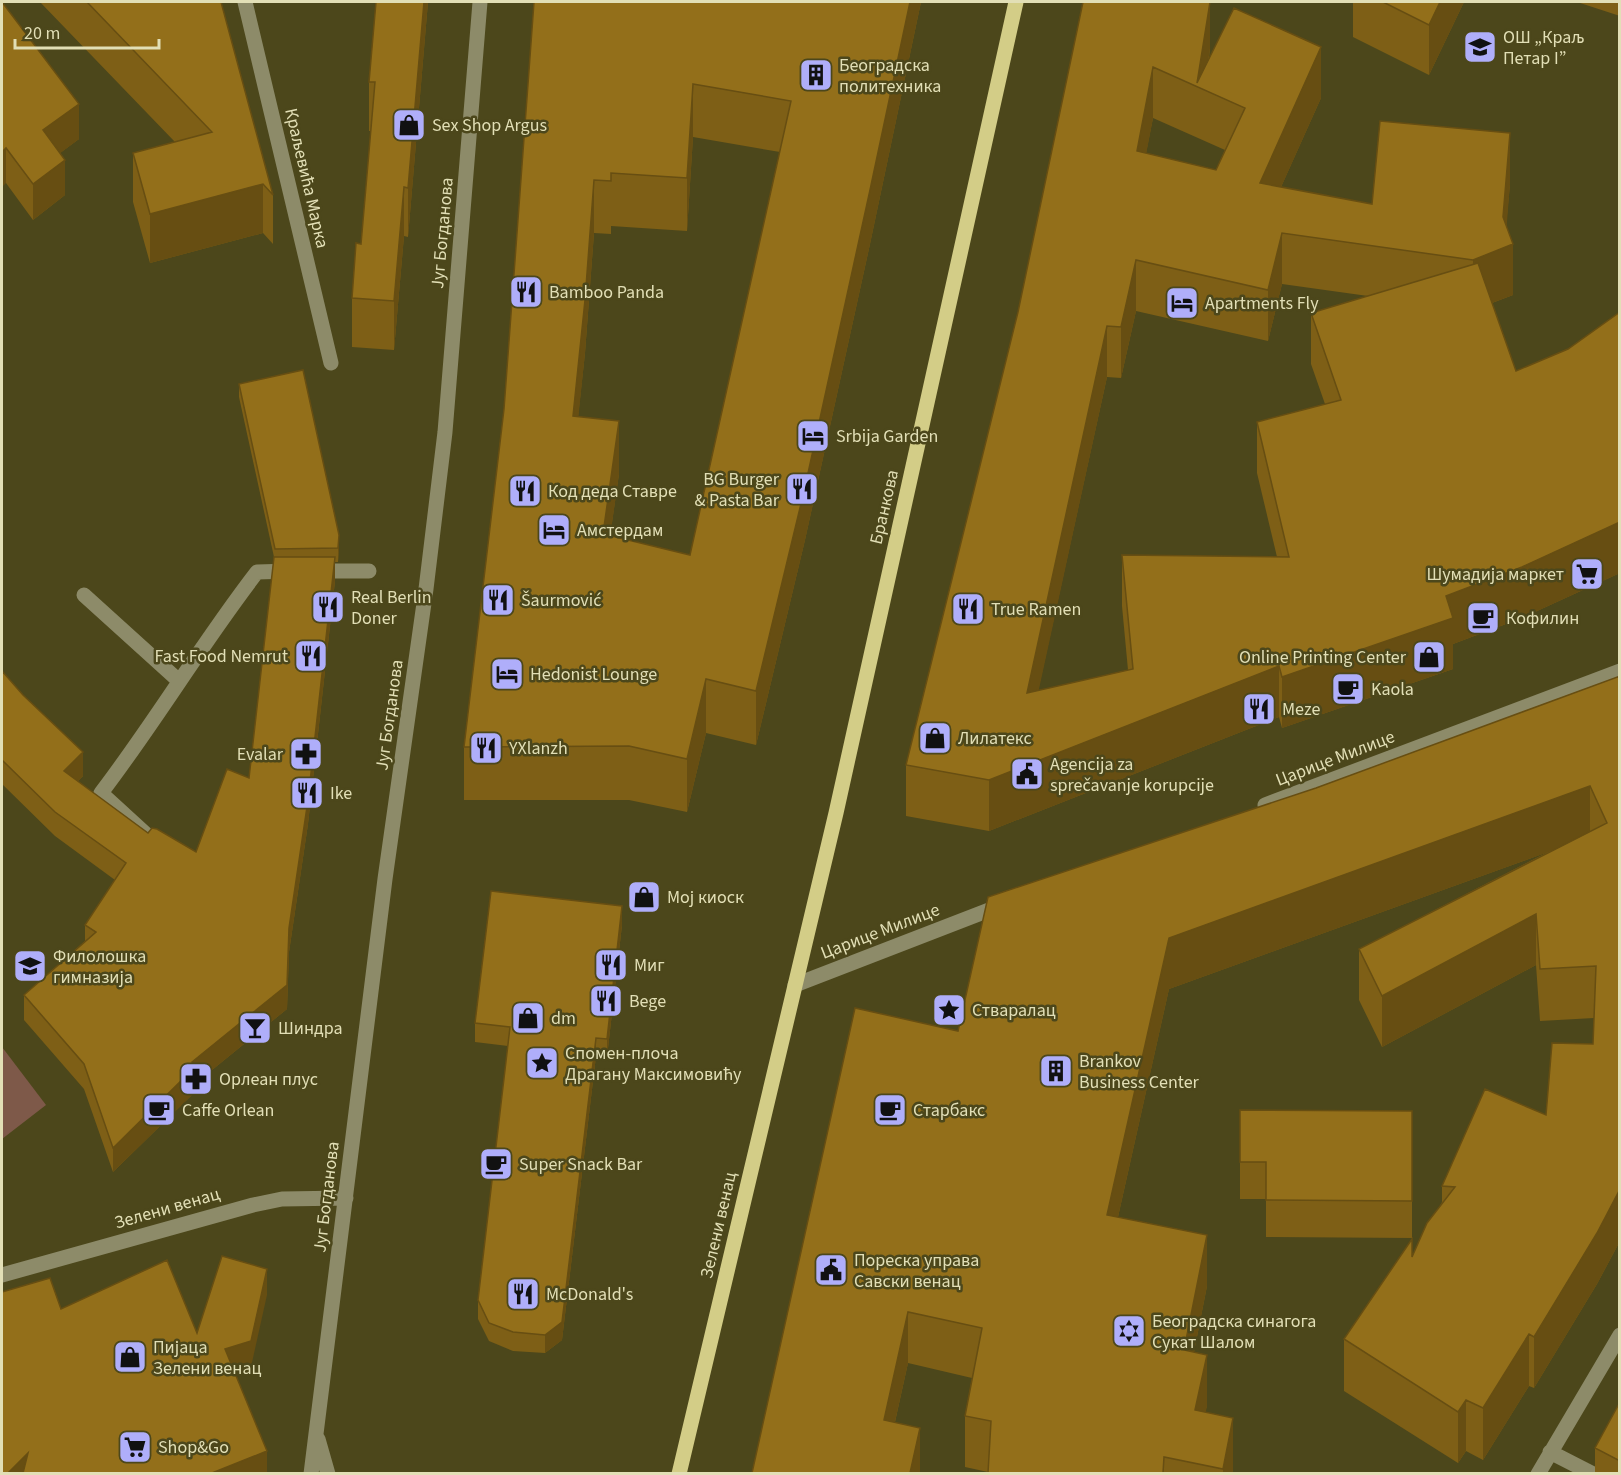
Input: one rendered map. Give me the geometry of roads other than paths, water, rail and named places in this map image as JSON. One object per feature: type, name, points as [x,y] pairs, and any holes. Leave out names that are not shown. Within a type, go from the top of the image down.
[{"type":"main road","name":"Бранкова","points":[[795,985],[836,813],[1016,2]]},
{"type":"main road","name":"Зелени венац","points":[[679,1473],[795,985]]},
{"type":"street","name":"Краљевића Марка","points":[[245,2],[331,363]]},
{"type":"street","name":"Југ Богданова","points":[[311,1473],[386,871],[426,589],[445,432],[480,2]]},
{"type":"street","points":[[157,844],[101,793],[140,742],[221,618],[257,572],[369,571]]},
{"type":"street","points":[[84,595],[179,681]]},
{"type":"street","name":"Царице Милице","points":[[1255,809],[1620,671]]},
{"type":"street","name":"Царице Милице","points":[[795,985],[1011,902]]},
{"type":"street","name":"Зелени венац","points":[[2,1275],[253,1205],[282,1199],[346,1198]]},
{"type":"street","points":[[1538,1473],[1620,1335]]},
{"type":"street","name":"Југ Богданова","points":[[315,1431],[328,1473]]},
{"type":"street","points":[[1550,1452],[1593,1473]]},
{"type":"place","name":"ОШ „Краљ Петар I”","points":[[1480,47]]},
{"type":"place","name":"Београдска политехника","points":[[816,75]]},
{"type":"place","name":"Sex Shop Argus","points":[[409,125]]},
{"type":"place","name":"Bamboo Panda","points":[[526,292]]},
{"type":"place","name":"Apartments Fly","points":[[1182,303]]},
{"type":"place","name":"Srbija Garden","points":[[813,436]]},
{"type":"place","name":"BG Burger & Pasta Bar","points":[[802,489]]},
{"type":"place","name":"Код деда Ставре","points":[[525,491]]},
{"type":"place","name":"Амстердам","points":[[554,530]]},
{"type":"place","name":"Шумадија маркет","points":[[1587,574]]},
{"type":"place","name":"Šaurmović","points":[[498,600]]},
{"type":"place","name":"Real Berlin Doner","points":[[328,607]]},
{"type":"place","name":"True Ramen","points":[[968,609]]},
{"type":"place","name":"Кофилин","points":[[1483,618]]},
{"type":"place","name":"Fast Food Nemrut","points":[[311,656]]},
{"type":"place","name":"Online Printing Center","points":[[1429,657]]},
{"type":"place","name":"Hedonist Lounge","points":[[507,674]]},
{"type":"place","name":"Kaola","points":[[1348,689]]},
{"type":"place","name":"Meze","points":[[1259,709]]},
{"type":"place","name":"Лилатекс","points":[[935,738]]},
{"type":"place","name":"YXlanzh","points":[[486,748]]},
{"type":"place","name":"Evalar","points":[[306,754]]},
{"type":"place","name":"Agencija za sprečavanje korupcije","points":[[1027,774]]},
{"type":"place","name":"Ike","points":[[307,793]]},
{"type":"place","name":"Мој киоск","points":[[644,897]]},
{"type":"place","name":"Миг","points":[[611,965]]},
{"type":"place","name":"Филолошка гимназија","points":[[30,966]]},
{"type":"place","name":"Bege","points":[[606,1001]]},
{"type":"place","name":"Стваралац","points":[[949,1010]]},
{"type":"place","name":"dm","points":[[528,1018]]},
{"type":"place","name":"Шиндра","points":[[255,1028]]},
{"type":"place","name":"Спомен-плоча Драгану Максимовићу","points":[[542,1063]]},
{"type":"place","name":"Brankov Business Center","points":[[1056,1071]]},
{"type":"place","name":"Орлеан плус","points":[[196,1079]]},
{"type":"place","name":"Caffe Orlean","points":[[159,1110]]},
{"type":"place","name":"Старбакс","points":[[890,1110]]},
{"type":"place","name":"Super Snack Bar","points":[[496,1164]]},
{"type":"place","name":"Пореска управа Савски венац","points":[[831,1270]]},
{"type":"place","name":"McDonald's","points":[[523,1294]]},
{"type":"place","name":"Београдска синагога Сукат Шалом","points":[[1129,1331]]},
{"type":"place","name":"Пијаца Зелени венац","points":[[130,1357]]},
{"type":"place","name":"Shop&Go","points":[[135,1447]]}]
